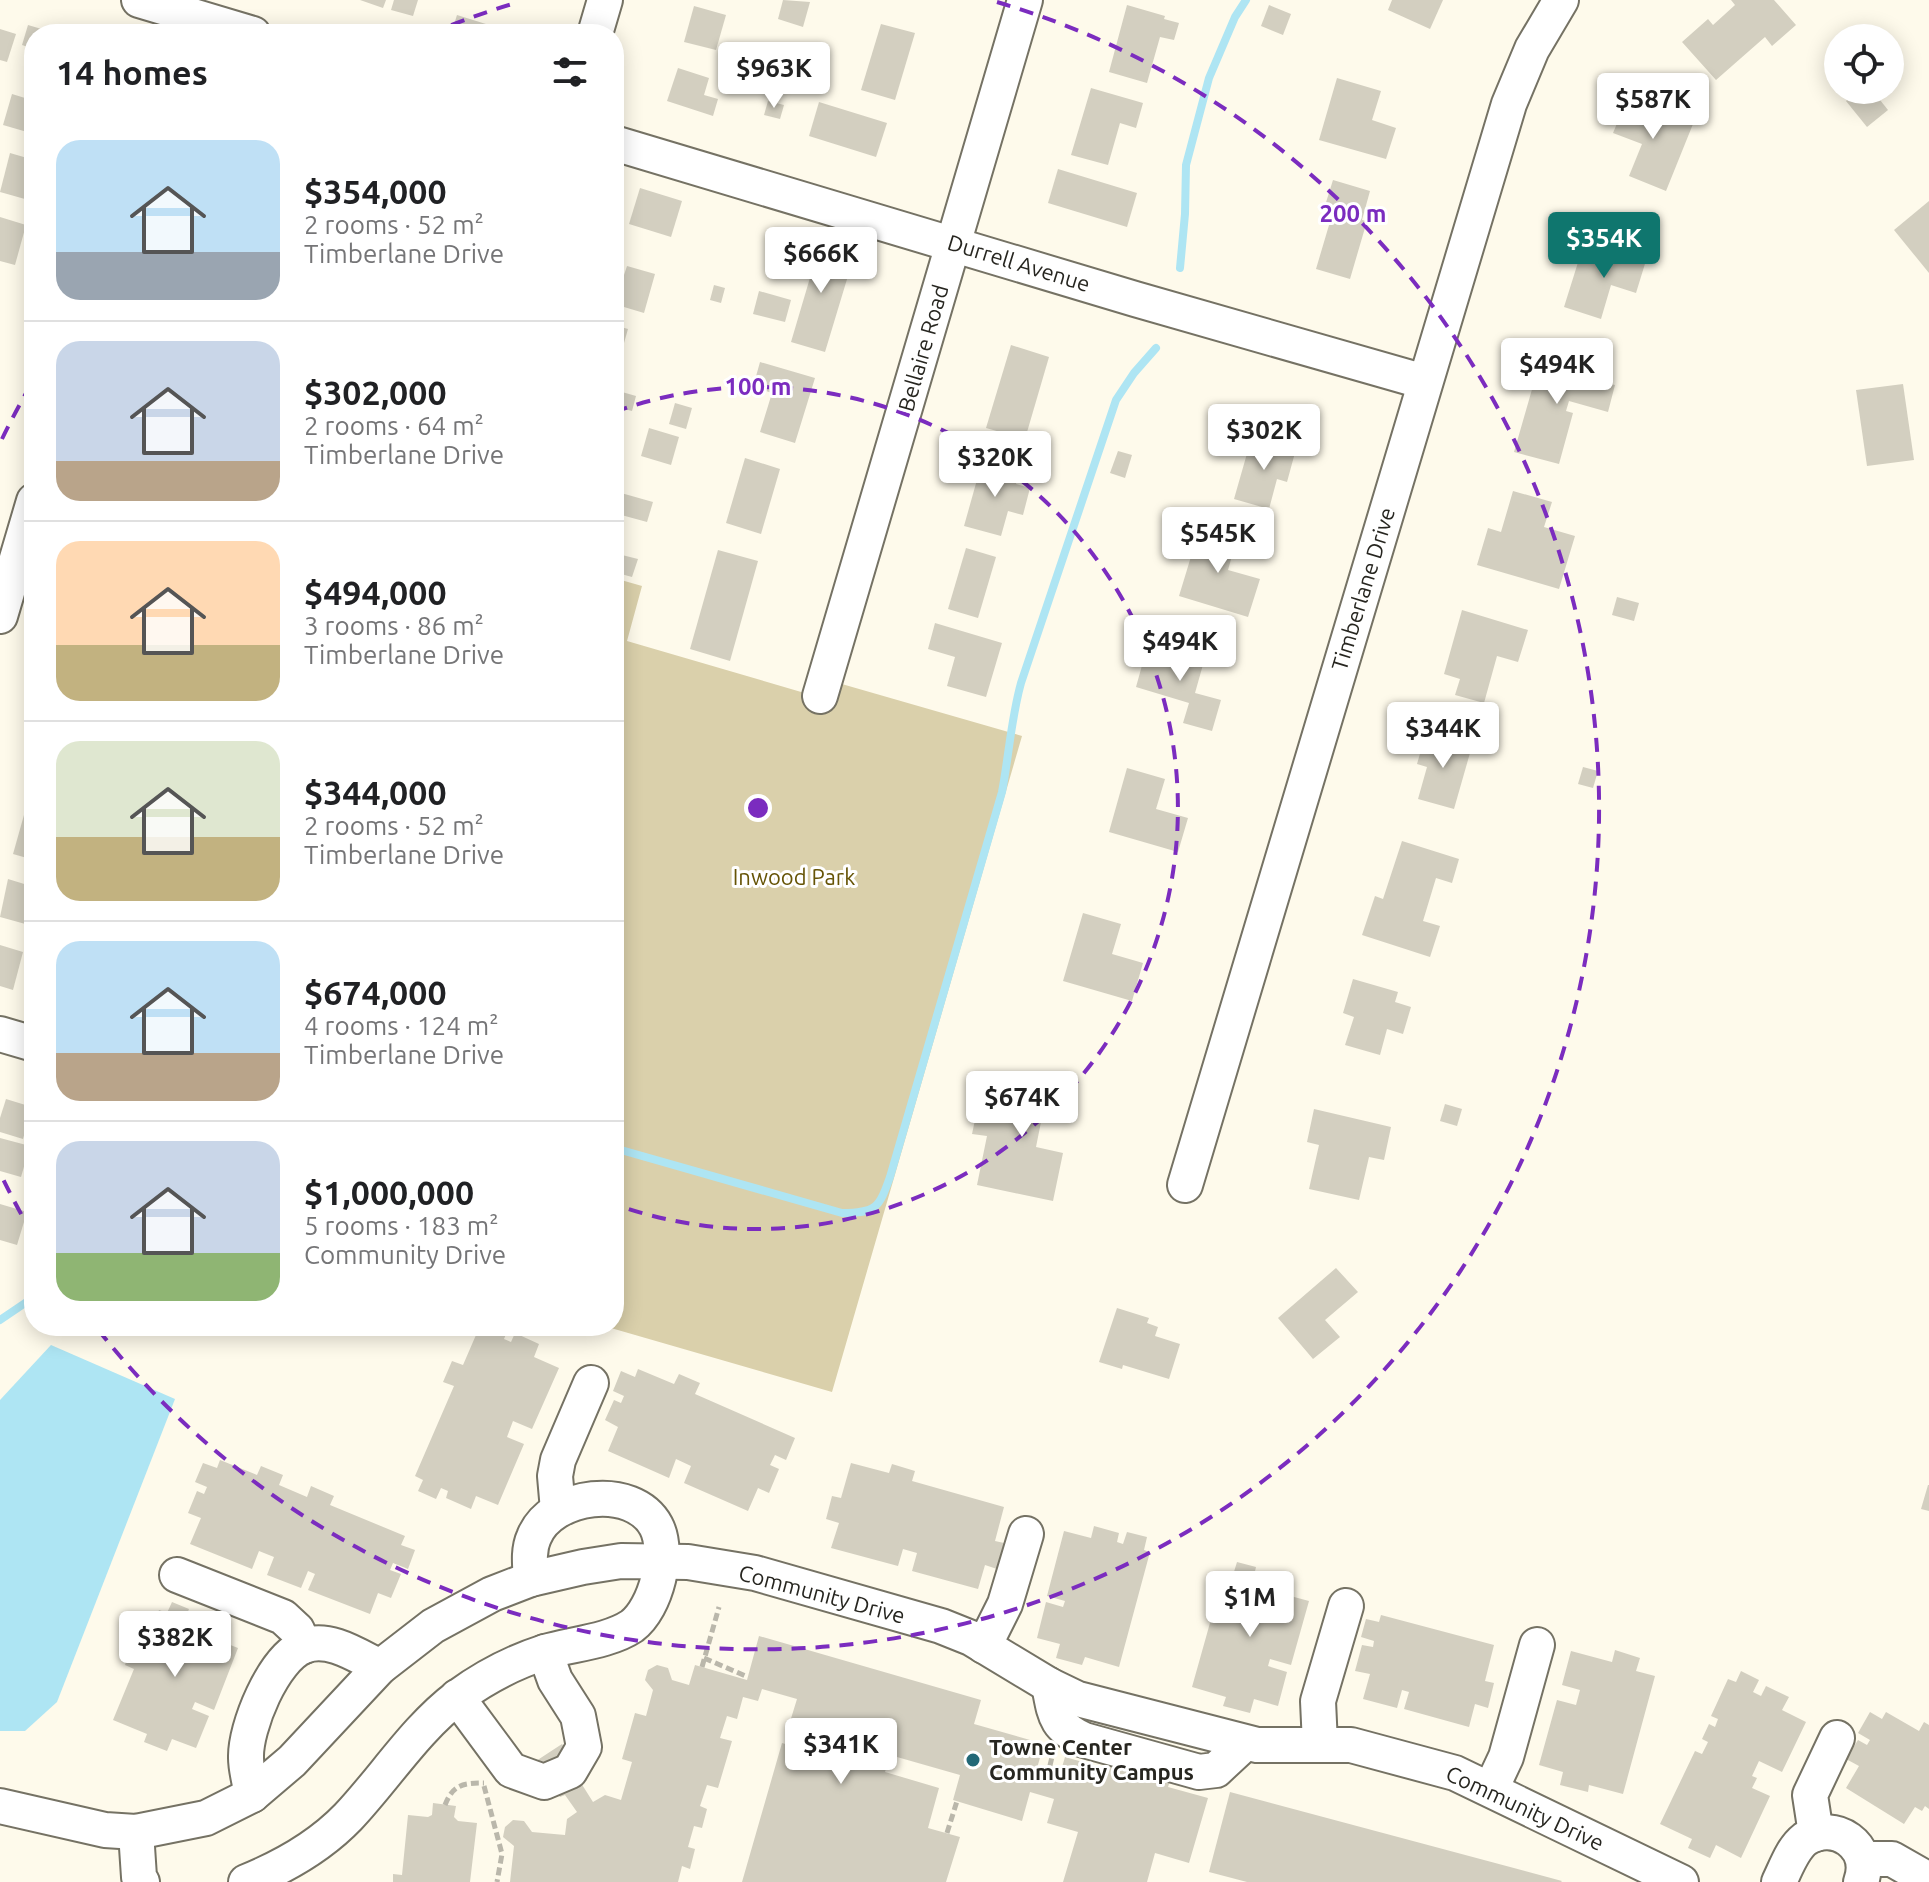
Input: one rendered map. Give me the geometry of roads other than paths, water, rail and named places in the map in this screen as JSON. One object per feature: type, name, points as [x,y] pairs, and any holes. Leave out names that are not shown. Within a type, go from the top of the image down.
[{"type":"street","points":[[139,0],[214,24]]},
{"type":"street","points":[[598,24],[605,0]]},
{"type":"street","name":"Bellaire Road","points":[[820,696],[1025,0]]},
{"type":"street","name":"Timberlane Drive","points":[[1185,1185],[1516,83],[1561,0]]},
{"type":"street","name":"Durrell Avenue","points":[[624,146],[1425,382]]},
{"type":"street","points":[[0,616],[24,535]]},
{"type":"street","points":[[0,1034],[24,1041]]},
{"type":"street","points":[[558,1510],[555,1476],[558,1460],[591,1383]]},
{"type":"street","points":[[246,1882],[309,1849],[346,1819],[421,1731],[457,1697],[497,1671],[545,1652],[596,1640],[632,1626],[654,1595],[661,1562],[660,1537],[654,1521],[628,1504],[591,1499],[558,1510],[542,1523],[533,1537],[531,1579]]},
{"type":"street","points":[[984,1646],[1005,1604],[1026,1534]]},
{"type":"street","name":"Community Drive","points":[[0,1806],[105,1830],[136,1832],[206,1818],[252,1795],[292,1761],[380,1667],[433,1626],[492,1594],[555,1572],[621,1561],[688,1562],[755,1573],[941,1626],[984,1646],[1078,1699],[1245,1743],[1351,1745],[1455,1773],[1681,1882]]},
{"type":"street","points":[[177,1575],[283,1617],[297,1630],[304,1646]]},
{"type":"street","points":[[1320,1744],[1318,1701],[1346,1606]]},
{"type":"street","points":[[252,1795],[246,1758],[251,1730],[272,1676],[286,1659],[304,1646],[322,1644],[339,1647],[380,1667]]},
{"type":"street","points":[[1491,1789],[1506,1757],[1537,1645]]},
{"type":"street","points":[[457,1697],[511,1770],[544,1782],[570,1771],[584,1747],[578,1716],[555,1680],[545,1652]]},
{"type":"street","points":[[1816,1834],[1810,1812],[1810,1795],[1837,1738]]},
{"type":"street","points":[[136,1832],[142,1882]]},
{"type":"street","points":[[1779,1882],[1795,1850],[1805,1839],[1830,1833],[1842,1836],[1860,1849],[1862,1870],[1892,1859],[1929,1880]]},
{"type":"water","points":[[51,1345],[175,1399],[57,1702],[25,1731],[0,1731],[0,1400]]},
{"type":"waterway","points":[[1180,268],[1186,165],[1209,78],[1235,17],[1246,0]]},
{"type":"waterway","points":[[624,1151],[842,1213],[869,1210],[883,1196],[1002,792],[1021,683],[1116,400],[1156,348]]},
{"type":"waterway","points":[[0,1320],[24,1304]]},
{"type":"place","name":"Towne Center Community Campus","points":[[973,1760]]},
{"type":"park label","name":"Inwood Park","points":[[794,877]]}]
